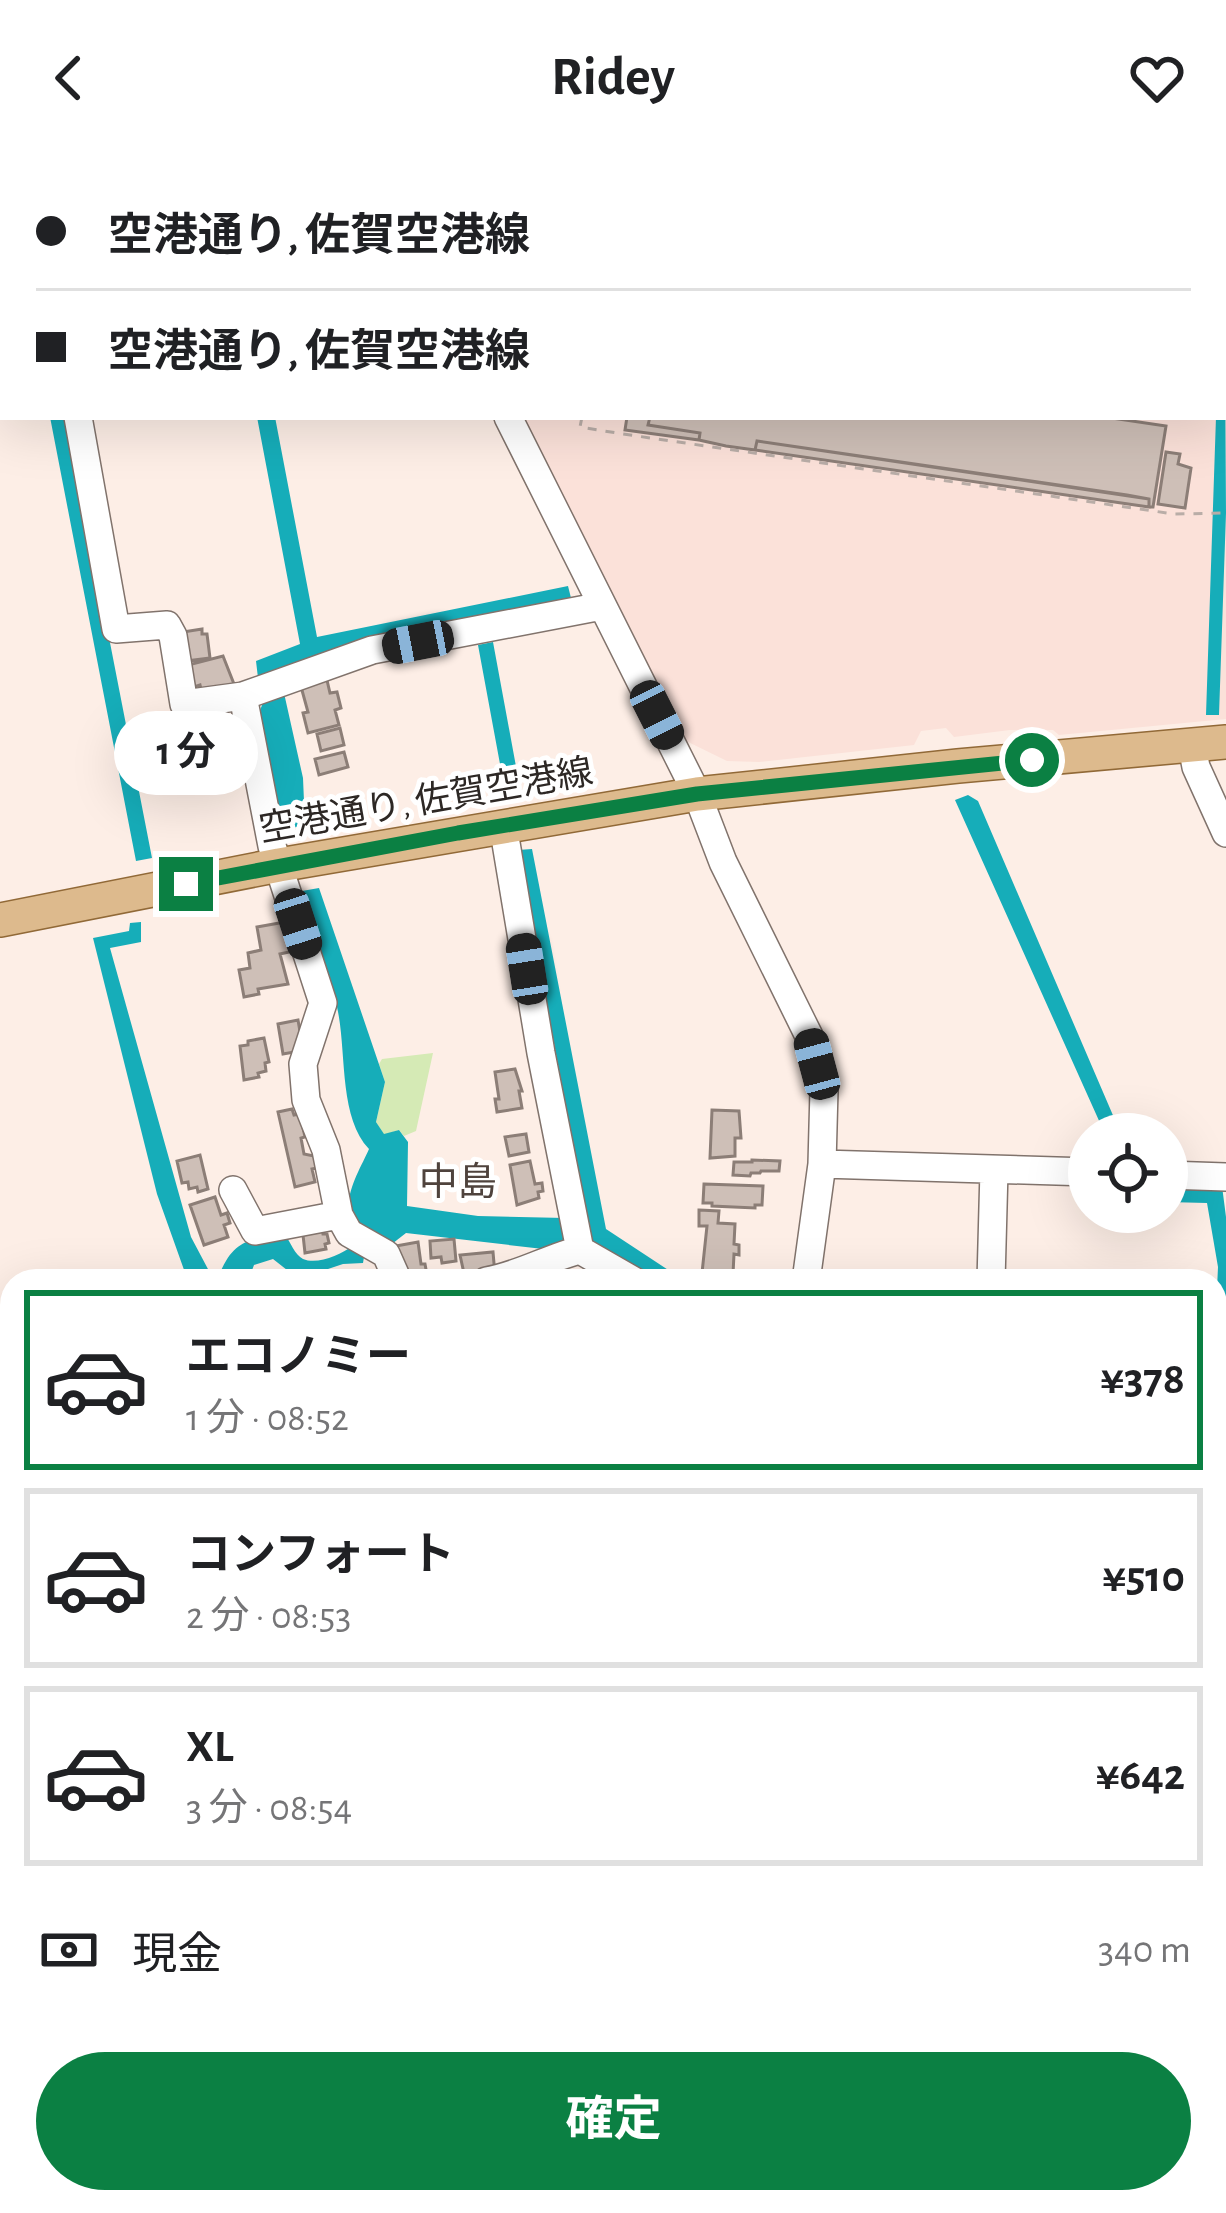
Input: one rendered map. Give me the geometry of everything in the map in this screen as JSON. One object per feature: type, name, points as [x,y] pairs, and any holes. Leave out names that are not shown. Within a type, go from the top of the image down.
[{"type":"main road","name":"空港通り, 佐賀空港線","points":[[0,920],[279,865],[697,794],[1226,742]]},
{"type":"street","points":[[79,420],[116,629],[167,626],[173,636],[184,704],[243,696],[372,650],[602,606]]},
{"type":"street","points":[[509,420],[697,794],[723,862],[810,1038],[824,1090],[822,1164],[808,1269]]},
{"type":"street","points":[[243,696],[272,846],[323,1003],[303,1064],[306,1100],[326,1150],[339,1215],[349,1233],[386,1254],[393,1269]]},
{"type":"street","points":[[1192,746],[1226,833]]},
{"type":"street","points":[[503,825],[580,1250]]},
{"type":"street","points":[[822,1164],[1068,1172]]},
{"type":"street","points":[[992,1269],[994,1170]]},
{"type":"street","points":[[1188,1176],[1226,1177]]},
{"type":"street","points":[[233,1190],[255,1231],[339,1215]]},
{"type":"street","points":[[525,1269],[580,1250],[613,1269]]},
{"type":"path","points":[[581,420],[580,427],[1174,514],[1226,514]]},
{"type":"path","points":[[956,482],[958,470]]},
{"type":"path","points":[[1125,506],[1127,495]]},
{"type":"shaded area","points":[[516,420],[1226,420],[1226,719],[1059,735],[1053,730],[1010,730],[954,737],[946,728],[921,731],[914,745],[759,762],[727,761],[682,739],[596,561]]},
{"type":"green space","points":[[433,1053],[416,1131],[384,1135],[376,1122],[385,1082],[379,1064],[382,1059]]},
{"type":"water","points":[[51,420],[67,420],[152,858],[136,861]]},
{"type":"water","points":[[258,420],[276,420],[317,637],[568,586],[573,606],[258,678],[256,661],[300,644]]},
{"type":"water","points":[[1216,420],[1225,420],[1219,715],[1206,715]]},
{"type":"water","points":[[493,642],[520,788],[505,791],[478,645]]},
{"type":"water","points":[[284,693],[303,778],[305,825],[284,830],[270,790],[258,715],[265,698]]},
{"type":"water","points":[[968,795],[978,801],[1112,1113],[1096,1113],[955,800]]},
{"type":"water","points":[[532,849],[606,1229],[667,1269],[633,1269],[591,1242],[518,850]]},
{"type":"water","points":[[319,888],[385,1082],[376,1122],[384,1134],[399,1130],[408,1142],[407,1206],[478,1216],[565,1218],[568,1238],[552,1250],[406,1233],[388,1247],[355,1224],[350,1197],[369,1149],[352,1119],[337,1007],[302,891]]},
{"type":"water","points":[[141,922],[141,942],[110,948],[191,1237],[208,1269],[184,1269],[157,1194],[93,938],[129,931],[130,923]]},
{"type":"water","points":[[1188,1185],[1222,1186],[1226,1269],[1218,1269],[1207,1203],[1188,1203]]},
{"type":"water","points":[[285,1234],[303,1259],[329,1258],[352,1246],[365,1251],[363,1263],[328,1269],[286,1269],[273,1259],[252,1269],[222,1269],[245,1243]]},
{"type":"building","points":[[627,420],[649,420],[648,425],[700,433],[699,440],[625,430]]},
{"type":"building","points":[[649,420],[1125,420],[1166,426],[1153,507],[1149,507],[1149,499],[1127,495],[757,441],[755,450],[726,446],[699,440],[700,433],[648,425]]},
{"type":"building","points":[[757,441],[1149,499],[1149,507],[755,450]]},
{"type":"building","points":[[1166,452],[1180,454],[1178,464],[1191,468],[1185,508],[1158,504]]},
{"type":"building","points":[[202,629],[210,658],[186,661],[183,632]]},
{"type":"building","points":[[223,656],[234,684],[202,693],[200,685],[194,687],[188,665]]},
{"type":"building","points":[[326,676],[330,693],[337,692],[339,725],[308,733],[300,683]]},
{"type":"building","points":[[340,728],[344,745],[321,751],[317,734]]},
{"type":"building","points":[[344,752],[348,767],[319,775],[315,759]]},
{"type":"building","points":[[285,922],[294,951],[280,954],[288,984],[258,989],[259,994],[244,997],[239,970],[250,968],[248,953],[261,950],[257,927]]},
{"type":"building","points":[[298,1020],[300,1051],[283,1054],[278,1024]]},
{"type":"building","points":[[264,1038],[266,1071],[244,1080],[240,1046]]},
{"type":"building","points":[[515,1069],[522,1108],[497,1112],[495,1072]]},
{"type":"building","points":[[292,1109],[294,1115],[300,1114],[304,1154],[314,1156],[317,1168],[312,1169],[315,1182],[295,1187],[278,1112]]},
{"type":"building","points":[[712,1110],[739,1111],[741,1138],[735,1138],[735,1156],[710,1158]]},
{"type":"building","points":[[526,1134],[529,1152],[509,1156],[505,1137]]},
{"type":"building","points":[[200,1155],[208,1189],[198,1192],[197,1187],[189,1189],[188,1182],[182,1183],[177,1161]]},
{"type":"building","points":[[530,1161],[535,1184],[542,1183],[543,1191],[538,1192],[539,1198],[517,1205],[510,1165]]},
{"type":"building","points":[[780,1161],[779,1171],[733,1175],[734,1162]]},
{"type":"building","points":[[704,1184],[763,1186],[762,1205],[703,1203]]},
{"type":"building","points":[[215,1197],[221,1215],[227,1213],[228,1237],[204,1245],[190,1205]]},
{"type":"building","points":[[699,1210],[719,1211],[718,1223],[735,1224],[739,1255],[734,1254],[733,1269],[702,1269],[707,1226],[699,1226]]},
{"type":"building","points":[[322,1227],[329,1243],[326,1249],[305,1253],[303,1235]]},
{"type":"building","points":[[454,1239],[456,1261],[442,1263],[441,1257],[431,1258],[430,1241]]},
{"type":"building","points":[[418,1242],[426,1269],[400,1269],[396,1246]]},
{"type":"building","points":[[493,1252],[494,1269],[463,1269],[460,1255]]},
{"type":"district","name":"中島","points":[[458,1183]]},
{"type":"route","points":[[186,884],[697,794],[1032,760]]}]
